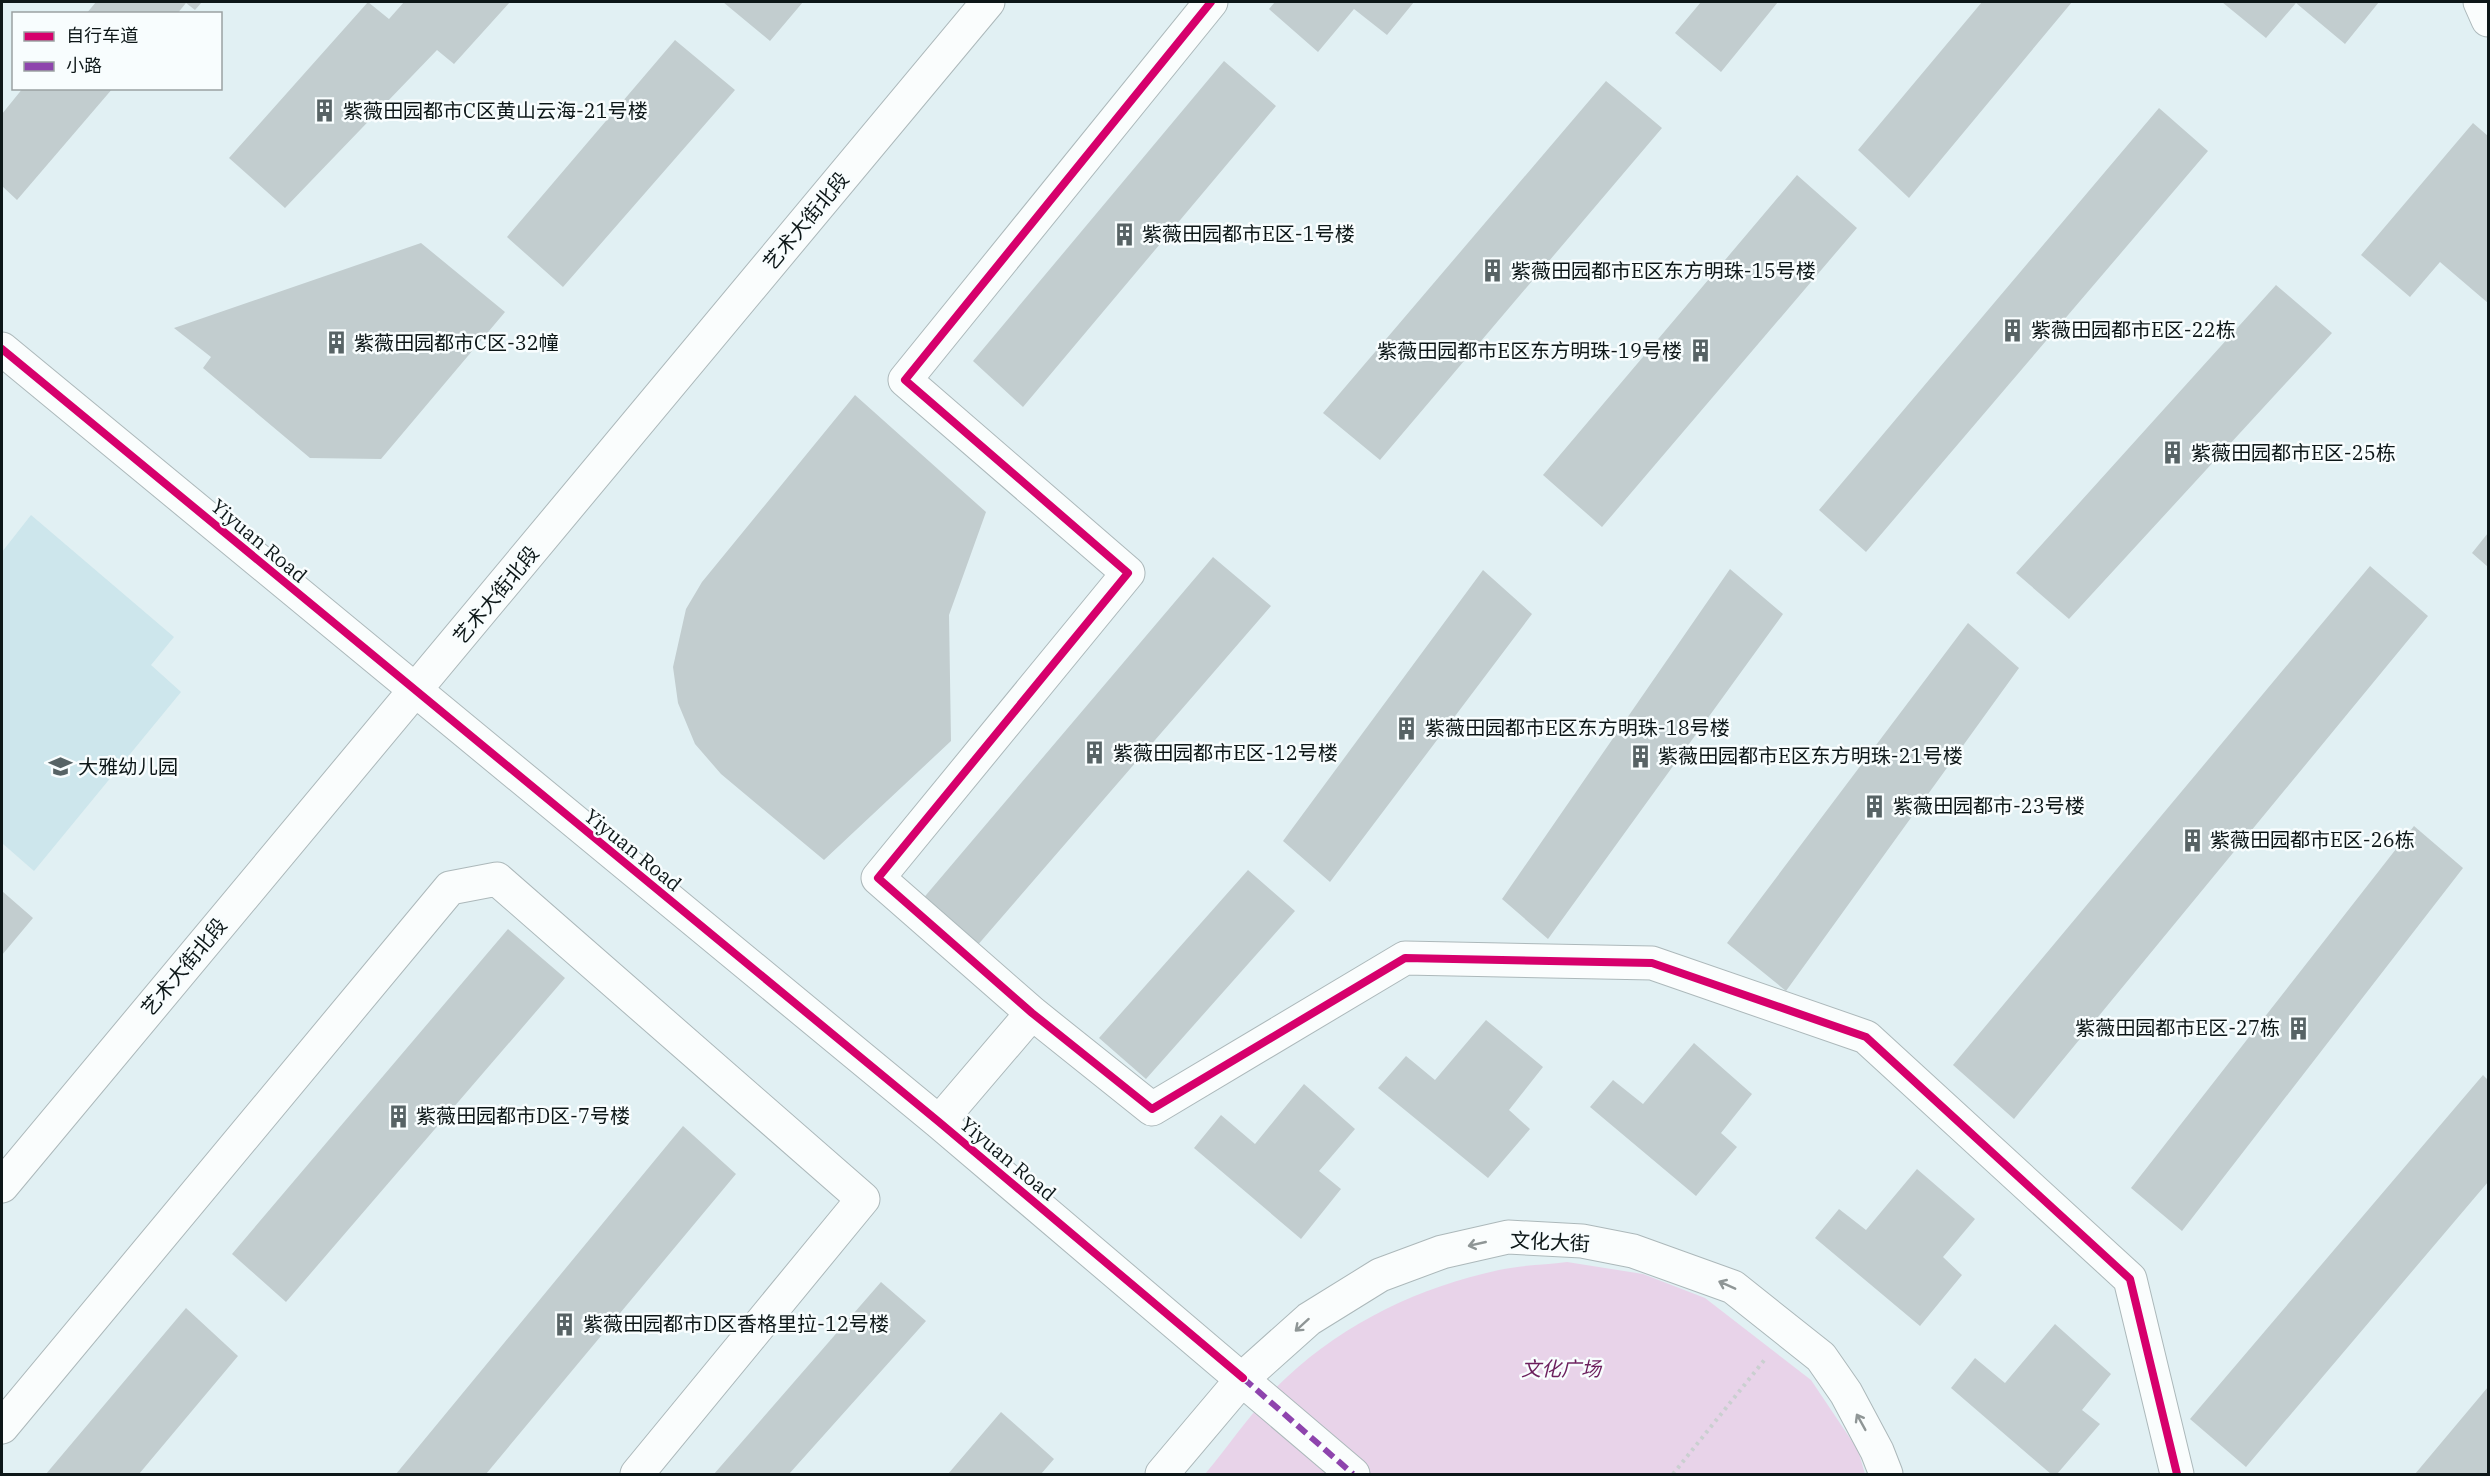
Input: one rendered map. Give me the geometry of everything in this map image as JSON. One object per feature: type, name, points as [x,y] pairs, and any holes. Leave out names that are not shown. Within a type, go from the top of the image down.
[{"type":"street","name":"艺术大街北段","points":[[2,1186],[988,2]]},
{"type":"street","points":[[1211,2],[905,380],[1128,573],[878,878],[1032,1013],[1152,1109],[1405,958],[1652,963],[1866,1037],[2130,1278],[2177,1474]]},
{"type":"street","points":[[2480,2],[2488,20]]},
{"type":"street","name":"Yiyuan Road","points":[[2,349],[939,1122],[1243,1378],[1353,1474]]},
{"type":"street","points":[[2,1427],[450,888],[497,879],[863,1199],[637,1474]]},
{"type":"street","points":[[939,1122],[1032,1013]]},
{"type":"street","name":"文化大街","points":[[1162,1474],[1243,1378],[1309,1319],[1380,1275],[1442,1252],[1508,1237],[1582,1241],[1633,1251],[1733,1287],[1821,1357],[1845,1393],[1877,1451],[1886,1474]]},
{"type":"path","points":[[1673,1474],[1770,1353]]},
{"type":"shaded area","name":"大雅幼儿园","points":[[31,515],[174,637],[151,665],[181,692],[34,871],[2,843],[2,552]]},
{"type":"green space","name":"文化广场","points":[[1567,1262],[1643,1274],[1705,1298],[1811,1380],[1858,1450],[1865,1474],[1205,1474],[1254,1412],[1287,1377],[1334,1339],[1359,1323],[1413,1297],[1470,1277],[1507,1268]]},
{"type":"building","points":[[96,2],[202,2],[195,10],[186,3],[179,12],[88,12]]},
{"type":"building","name":"紫薇田园都市C区黄山云海-21号楼","points":[[368,2],[389,19],[404,2],[510,2],[454,64],[437,50],[285,208],[229,158]]},
{"type":"building","points":[[723,2],[803,2],[770,41]]},
{"type":"building","points":[[1275,2],[1414,2],[1387,35],[1354,9],[1318,52],[1269,9]]},
{"type":"building","points":[[1701,2],[1778,2],[1721,72],[1675,33]]},
{"type":"building","points":[[1982,2],[2072,2],[1909,198],[1858,150]]},
{"type":"building","points":[[2222,2],[2379,2],[2345,44],[2296,3],[2266,38]]},
{"type":"building","points":[[675,40],[735,90],[563,287],[507,237]]},
{"type":"building","name":"紫薇田园都市E区-1号楼","points":[[1224,61],[1276,106],[1023,407],[973,361]]},
{"type":"building","name":"紫薇田园都市E区东方明珠-15号楼","points":[[1606,81],[1662,128],[1380,460],[1323,413]]},
{"type":"building","points":[[21,90],[111,90],[17,200],[2,186],[2,114]]},
{"type":"building","name":"紫薇田园都市E区-22栋","points":[[2159,108],[2208,151],[1866,552],[1819,510]]},
{"type":"building","points":[[2473,123],[2488,136],[2488,303],[2440,262],[2410,297],[2361,255]]},
{"type":"building","name":"紫薇田园都市E区东方明珠-19号楼","points":[[1797,175],[1857,228],[1602,527],[1543,475]]},
{"type":"building","name":"紫薇田园都市C区-32幢","points":[[421,243],[505,312],[381,459],[310,458],[203,368],[211,357],[174,328]]},
{"type":"building","name":"紫薇田园都市E区-25栋","points":[[2276,285],[2332,333],[2069,619],[2016,573]]},
{"type":"building","points":[[855,395],[986,512],[949,615],[951,741],[824,860],[721,774],[695,744],[678,703],[673,667],[686,609],[702,582]]},
{"type":"building","points":[[2488,533],[2488,567],[2472,553]]},
{"type":"building","name":"紫薇田园都市E区-12号楼","points":[[1213,557],[1271,606],[976,947],[921,901]]},
{"type":"building","name":"紫薇田园都市E区-26栋","points":[[2370,566],[2428,616],[2014,1119],[1953,1065]]},
{"type":"building","name":"紫薇田园都市E区东方明珠-21号楼","points":[[1730,569],[1783,614],[1548,939],[1502,899]]},
{"type":"building","name":"紫薇田园都市E区东方明珠-18号楼","points":[[1483,570],[1532,614],[1330,882],[1283,841]]},
{"type":"building","name":"紫薇田园都市-23号楼","points":[[1968,623],[2019,668],[1786,991],[1727,943]]},
{"type":"building","name":"紫薇田园都市E区-27栋","points":[[2414,826],[2463,868],[2182,1231],[2131,1188]]},
{"type":"building","points":[[1248,870],[1295,911],[1146,1079],[1099,1038]]},
{"type":"building","points":[[2,891],[33,918],[2,955]]},
{"type":"building","name":"紫薇田园都市D区-7号楼","points":[[508,929],[565,978],[286,1302],[232,1254]]},
{"type":"building","points":[[1486,1020],[1543,1067],[1509,1110],[1530,1129],[1488,1178],[1378,1088],[1406,1056],[1435,1080]]},
{"type":"building","points":[[1694,1043],[1752,1094],[1721,1133],[1737,1147],[1696,1196],[1590,1107],[1613,1080],[1643,1104]]},
{"type":"building","points":[[2483,1075],[2488,1080],[2488,1182],[2246,1467],[2190,1419]]},
{"type":"building","points":[[1304,1084],[1355,1129],[1319,1171],[1341,1189],[1301,1239],[1194,1148],[1221,1115],[1255,1144]]},
{"type":"building","name":"紫薇田园都市D区香格里拉-12号楼","points":[[683,1126],[736,1174],[486,1474],[396,1474]]},
{"type":"building","points":[[1917,1169],[1975,1219],[1943,1257],[1962,1275],[1920,1326],[1815,1238],[1839,1209],[1866,1230]]},
{"type":"building","points":[[881,1282],[926,1321],[789,1474],[714,1474]]},
{"type":"building","points":[[186,1308],[238,1356],[139,1474],[46,1474]]},
{"type":"building","points":[[2055,1324],[2111,1374],[2082,1410],[2100,1424],[2057,1474],[2051,1474],[1951,1388],[1975,1358],[2005,1383]]},
{"type":"building","points":[[2488,1387],[2488,1474],[2415,1474]]},
{"type":"building","points":[[1001,1412],[1054,1459],[1041,1474],[948,1474]]},
{"type":"marked path","points":[[1243,1378],[1353,1474]]},
{"type":"cycle path","points":[[1211,2],[905,380],[1128,573],[878,878],[1032,1013],[1152,1109],[1405,958],[1652,963],[1866,1037],[2130,1279],[2177,1474]]},
{"type":"cycle path","points":[[2,349],[939,1122],[1243,1378]]},
{"type":"place","name":"紫薇田园都市C区黄山云海-21号楼","points":[[325,111]]},
{"type":"place","name":"紫薇田园都市E区-1号楼","points":[[1124,234]]},
{"type":"place","name":"紫薇田园都市E区东方明珠-15号楼","points":[[1493,271]]},
{"type":"place","name":"紫薇田园都市E区-22栋","points":[[2013,330]]},
{"type":"place","name":"紫薇田园都市C区-32幢","points":[[336,343]]},
{"type":"place","name":"紫薇田园都市E区东方明珠-19号楼","points":[[1700,351]]},
{"type":"place","name":"紫薇田园都市E区-25栋","points":[[2173,453]]},
{"type":"place","name":"紫薇田园都市E区东方明珠-18号楼","points":[[1407,728]]},
{"type":"place","name":"紫薇田园都市E区-12号楼","points":[[1095,753]]},
{"type":"place","name":"紫薇田园都市E区东方明珠-21号楼","points":[[1640,756]]},
{"type":"place","name":"大雅幼儿园","points":[[60,767]]},
{"type":"place","name":"紫薇田园都市-23号楼","points":[[1875,806]]},
{"type":"place","name":"紫薇田园都市E区-26栋","points":[[2192,840]]},
{"type":"place","name":"紫薇田园都市E区-27栋","points":[[2298,1028]]},
{"type":"place","name":"紫薇田园都市D区-7号楼","points":[[398,1116]]},
{"type":"place","name":"紫薇田园都市D区香格里拉-12号楼","points":[[565,1324]]}]
